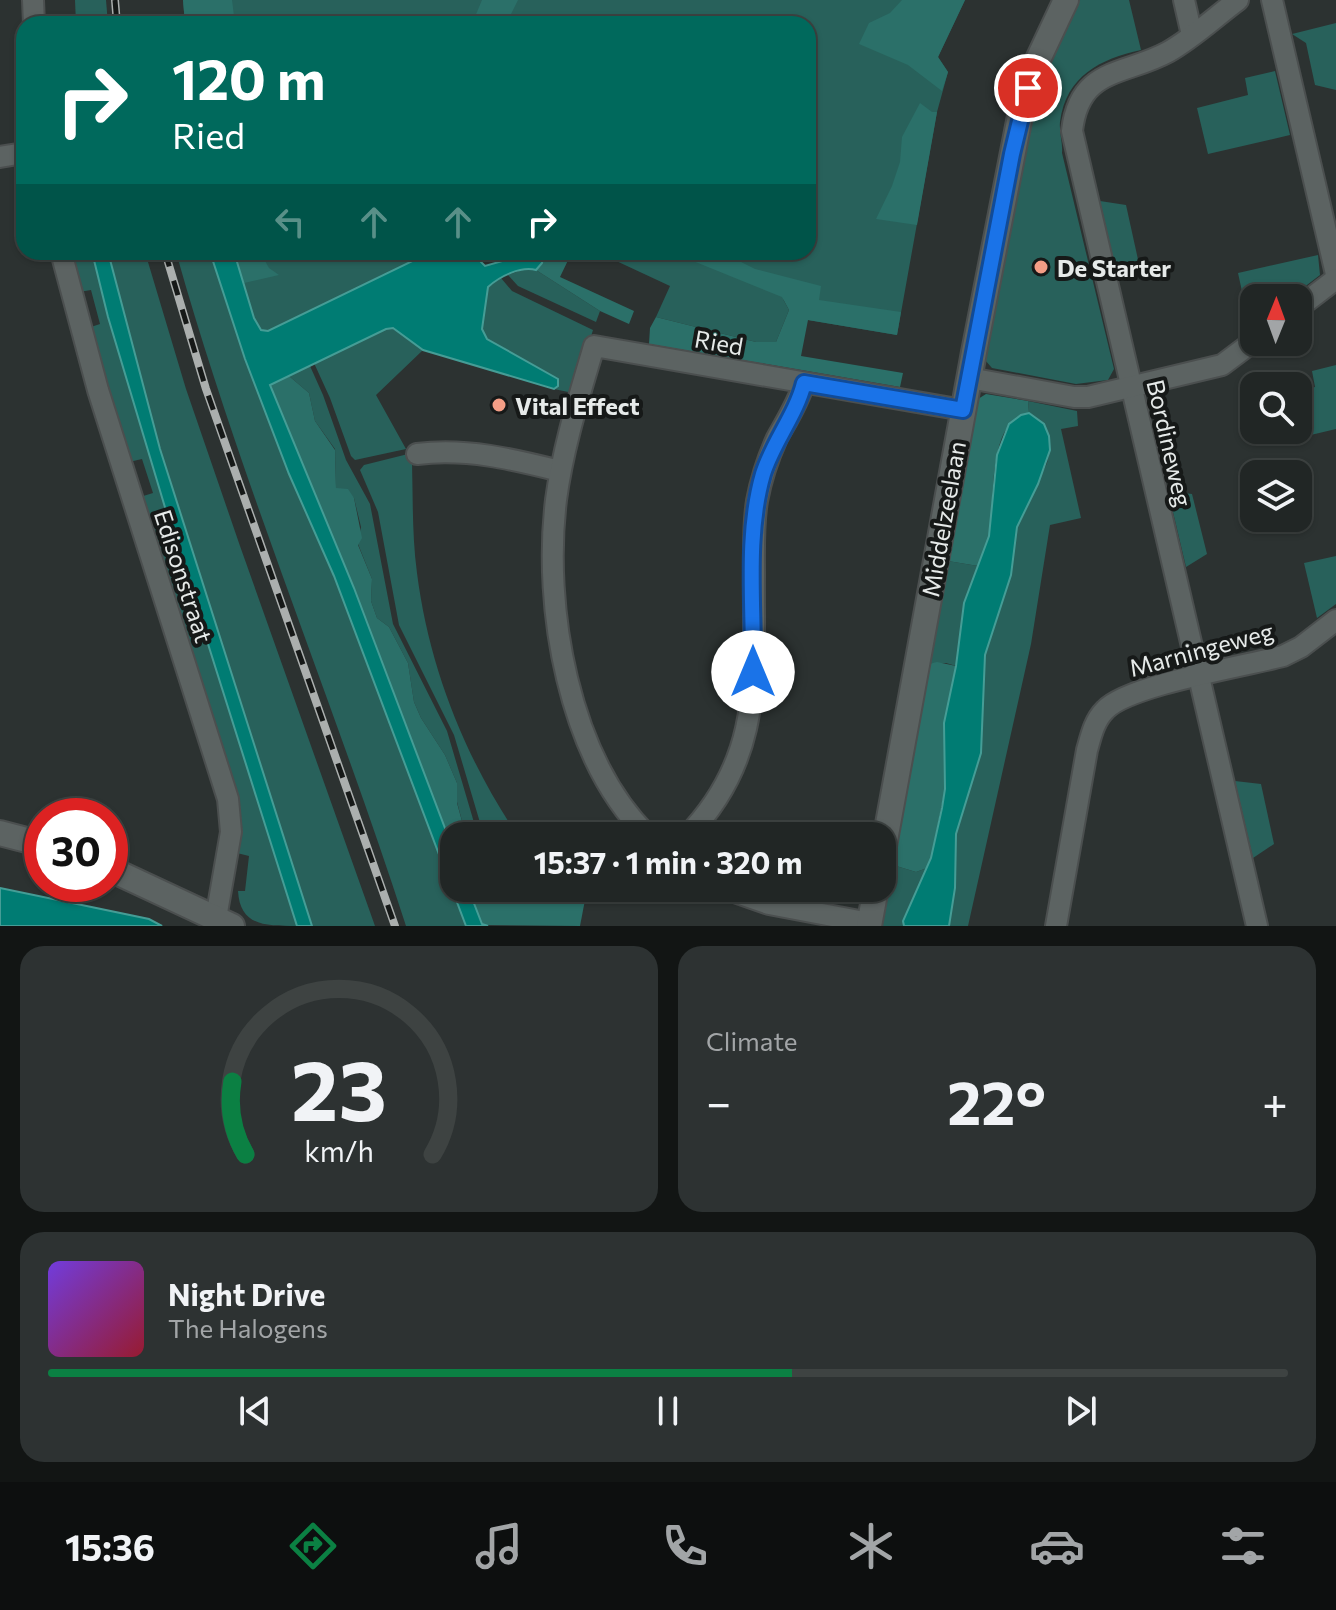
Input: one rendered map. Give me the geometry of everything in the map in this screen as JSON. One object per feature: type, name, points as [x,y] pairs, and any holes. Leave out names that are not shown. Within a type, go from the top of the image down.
[{"type":"street","name":"Middelzeelaan","points":[[888,822],[1021,111],[1035,66],[1066,0]]},
{"type":"street","points":[[1184,0],[1192,35]]},
{"type":"street","name":"Bordineweg","points":[[1238,0],[1170,51],[1095,82],[1084,93],[1074,120],[1074,144],[1257,926]]},
{"type":"street","points":[[1272,0],[1336,276],[1312,296]]},
{"type":"street","name":"Edisonstraat","points":[[63,260],[98,390],[228,799],[231,832],[224,922]]},
{"type":"street","name":"Ried","points":[[635,822],[602,772],[589,745],[568,681],[556,620],[553,559],[560,471],[594,346],[963,410]]},
{"type":"street","points":[[969,378],[1088,397],[1222,365],[1240,352]]},
{"type":"street","points":[[698,822],[721,792],[737,763],[747,731],[753,693],[757,503],[767,462],[804,383]]},
{"type":"street","points":[[417,454],[439,451],[482,453],[560,471]]},
{"type":"street","name":"Marningeweg","points":[[1056,926],[1087,750],[1099,718],[1113,703],[1132,693],[1283,656],[1301,647],[1336,620]]},
{"type":"street","points":[[0,833],[24,839]]},
{"type":"street","points":[[128,877],[224,922]]},
{"type":"street","points":[[763,902],[869,924],[873,902]]},
{"type":"shaded area","points":[[75,0],[106,0],[107,16],[76,16]]},
{"type":"shaded area","points":[[183,0],[965,0],[938,57],[948,72],[937,112],[897,335],[808,320],[783,299],[789,310],[776,342],[756,342],[656,317],[670,286],[614,260],[816,260],[816,16],[184,16]]},
{"type":"shaded area","points":[[183,0],[232,0],[234,16],[184,16]]},
{"type":"shaded area","points":[[482,0],[518,0],[510,16],[475,16]]},
{"type":"shaded area","points":[[902,0],[965,0],[938,57],[948,72],[942,91],[908,65],[859,44],[869,23],[890,13]]},
{"type":"shaded area","points":[[1079,0],[1129,0],[1141,50],[1112,59],[1087,72],[1069,93],[1060,122],[1062,153],[1114,369],[1108,380],[1076,384],[992,368],[985,360],[1030,124],[1048,66]]},
{"type":"shaded area","points":[[1336,23],[1336,90],[1315,85],[1306,43],[1292,34]]},
{"type":"shaded area","points":[[1275,71],[1290,135],[1208,154],[1197,108],[1248,95],[1245,78]]},
{"type":"shaded area","points":[[920,103],[937,112],[917,225],[876,219],[900,162],[902,137]]},
{"type":"shaded area","points":[[1100,201],[1126,205],[1139,264],[1118,279]]},
{"type":"shaded area","points":[[1318,255],[1320,275],[1308,284],[1240,284],[1238,273]]},
{"type":"shaded area","points":[[72,260],[94,260],[167,514],[297,926],[256,922],[240,903],[238,891],[245,891],[249,856],[237,853],[240,830],[140,497],[153,493],[142,459],[129,462],[88,328],[100,324],[91,290],[79,292]]},
{"type":"shaded area","points":[[94,260],[110,260],[160,449],[312,926],[297,926],[108,317]]},
{"type":"shaded area","points":[[110,260],[147,260],[186,389],[375,926],[312,926],[160,449]]},
{"type":"shaded area","points":[[178,260],[213,260],[245,359],[289,474],[334,576],[440,857],[440,902],[457,902],[466,926],[406,926],[229,422]]},
{"type":"shaded area","points":[[213,260],[236,260],[254,318],[261,330],[268,331],[414,260],[479,260],[485,266],[506,260],[543,260],[536,270],[524,269],[511,273],[488,287],[482,329],[487,339],[558,379],[558,386],[554,389],[423,350],[393,328],[270,385],[354,588],[443,822],[440,822],[440,857],[334,576],[289,474],[245,359]]},
{"type":"shaded area","points":[[236,260],[414,260],[268,331],[261,330],[254,318]]},
{"type":"shaded area","points":[[237,260],[264,260],[279,275],[244,283]]},
{"type":"shaded area","points":[[543,260],[568,260],[560,277],[634,311],[629,324],[600,311],[536,270]]},
{"type":"shaded area","points":[[691,260],[737,260],[755,269],[821,286],[819,300],[901,312],[897,335],[808,320],[801,356],[903,373],[900,387],[649,344],[650,328],[656,317],[756,342],[776,342],[789,310],[782,297]]},
{"type":"shaded area","points":[[527,268],[536,270],[600,311],[596,322],[518,286],[508,275]]},
{"type":"shaded area","points":[[501,278],[512,291],[593,330],[573,393],[554,389],[559,385],[558,379],[487,339],[482,329],[488,287]]},
{"type":"shaded area","points":[[393,328],[423,350],[376,395],[406,449],[355,460],[314,363]]},
{"type":"shaded area","points":[[1336,365],[1336,429],[1312,435],[1312,388],[1315,387],[1312,371]]},
{"type":"shaded area","points":[[310,366],[346,460],[370,504],[393,624],[447,731],[474,822],[462,822],[457,802],[457,783],[445,755],[414,702],[408,663],[389,627],[377,618],[371,601],[372,579],[358,544],[361,527],[354,498],[336,489],[335,449],[315,421],[309,393],[289,376]]},
{"type":"shaded area","points":[[289,376],[309,393],[315,421],[335,450],[336,488],[348,489],[354,498],[362,538],[358,545],[372,579],[371,601],[377,618],[389,627],[408,663],[414,702],[445,755],[457,783],[457,803],[462,822],[443,822],[354,588],[270,384]]},
{"type":"shaded area","points":[[986,394],[1028,401],[1029,413],[1015,419],[1000,445],[993,481],[990,530],[978,566],[948,561],[978,399]]},
{"type":"shaded area","points":[[1028,401],[1077,411],[1078,426],[1061,429],[1081,518],[1050,525],[1031,644],[968,926],[949,926],[955,888],[956,834],[981,753],[985,655],[1011,575],[1017,527],[1050,450],[1044,425],[1029,413]]},
{"type":"shaded area","points":[[1029,413],[1044,424],[1050,450],[1017,527],[1011,575],[985,655],[981,753],[956,834],[955,888],[949,926],[904,926],[903,921],[931,858],[942,808],[945,789],[944,723],[956,666],[964,603],[989,536],[997,455],[1009,424]]},
{"type":"shaded area","points":[[408,454],[412,462],[417,573],[430,643],[466,743],[509,822],[480,822],[454,735],[399,625],[378,512],[360,470],[364,465]]},
{"type":"shaded area","points":[[1168,491],[1192,494],[1207,554],[1186,567]]},
{"type":"shaded area","points":[[1336,556],[1336,604],[1317,618],[1304,563]]},
{"type":"shaded area","points":[[948,561],[978,566],[964,603],[956,666],[929,664]]},
{"type":"shaded area","points":[[937,662],[956,666],[944,723],[945,789],[931,858],[927,868],[916,872],[896,866],[896,848],[929,664]]},
{"type":"shaded area","points":[[1235,781],[1261,784],[1274,844],[1253,858]]},
{"type":"shaded area","points":[[896,866],[916,872],[927,868],[903,921],[904,926],[882,926],[886,902],[896,902]]},
{"type":"shaded area","points":[[0,888],[24,893],[24,902],[67,902],[149,919],[162,926],[0,926]]},
{"type":"shaded area","points":[[457,902],[473,902],[482,924],[488,926],[466,926]]},
{"type":"shaded area","points":[[473,902],[585,902],[580,926],[482,925]]},
{"type":"railway","points":[[115,0],[116,16]]},
{"type":"railway","points":[[167,260],[206,389],[395,926]]},
{"type":"place","name":"De Starter","points":[[1041,267]]},
{"type":"place","name":"Vital Effect","points":[[499,405]]},
{"type":"route","points":[[753,672],[754,521],[757,503],[767,462],[804,383],[963,410],[1012,154],[1028,88]]}]
